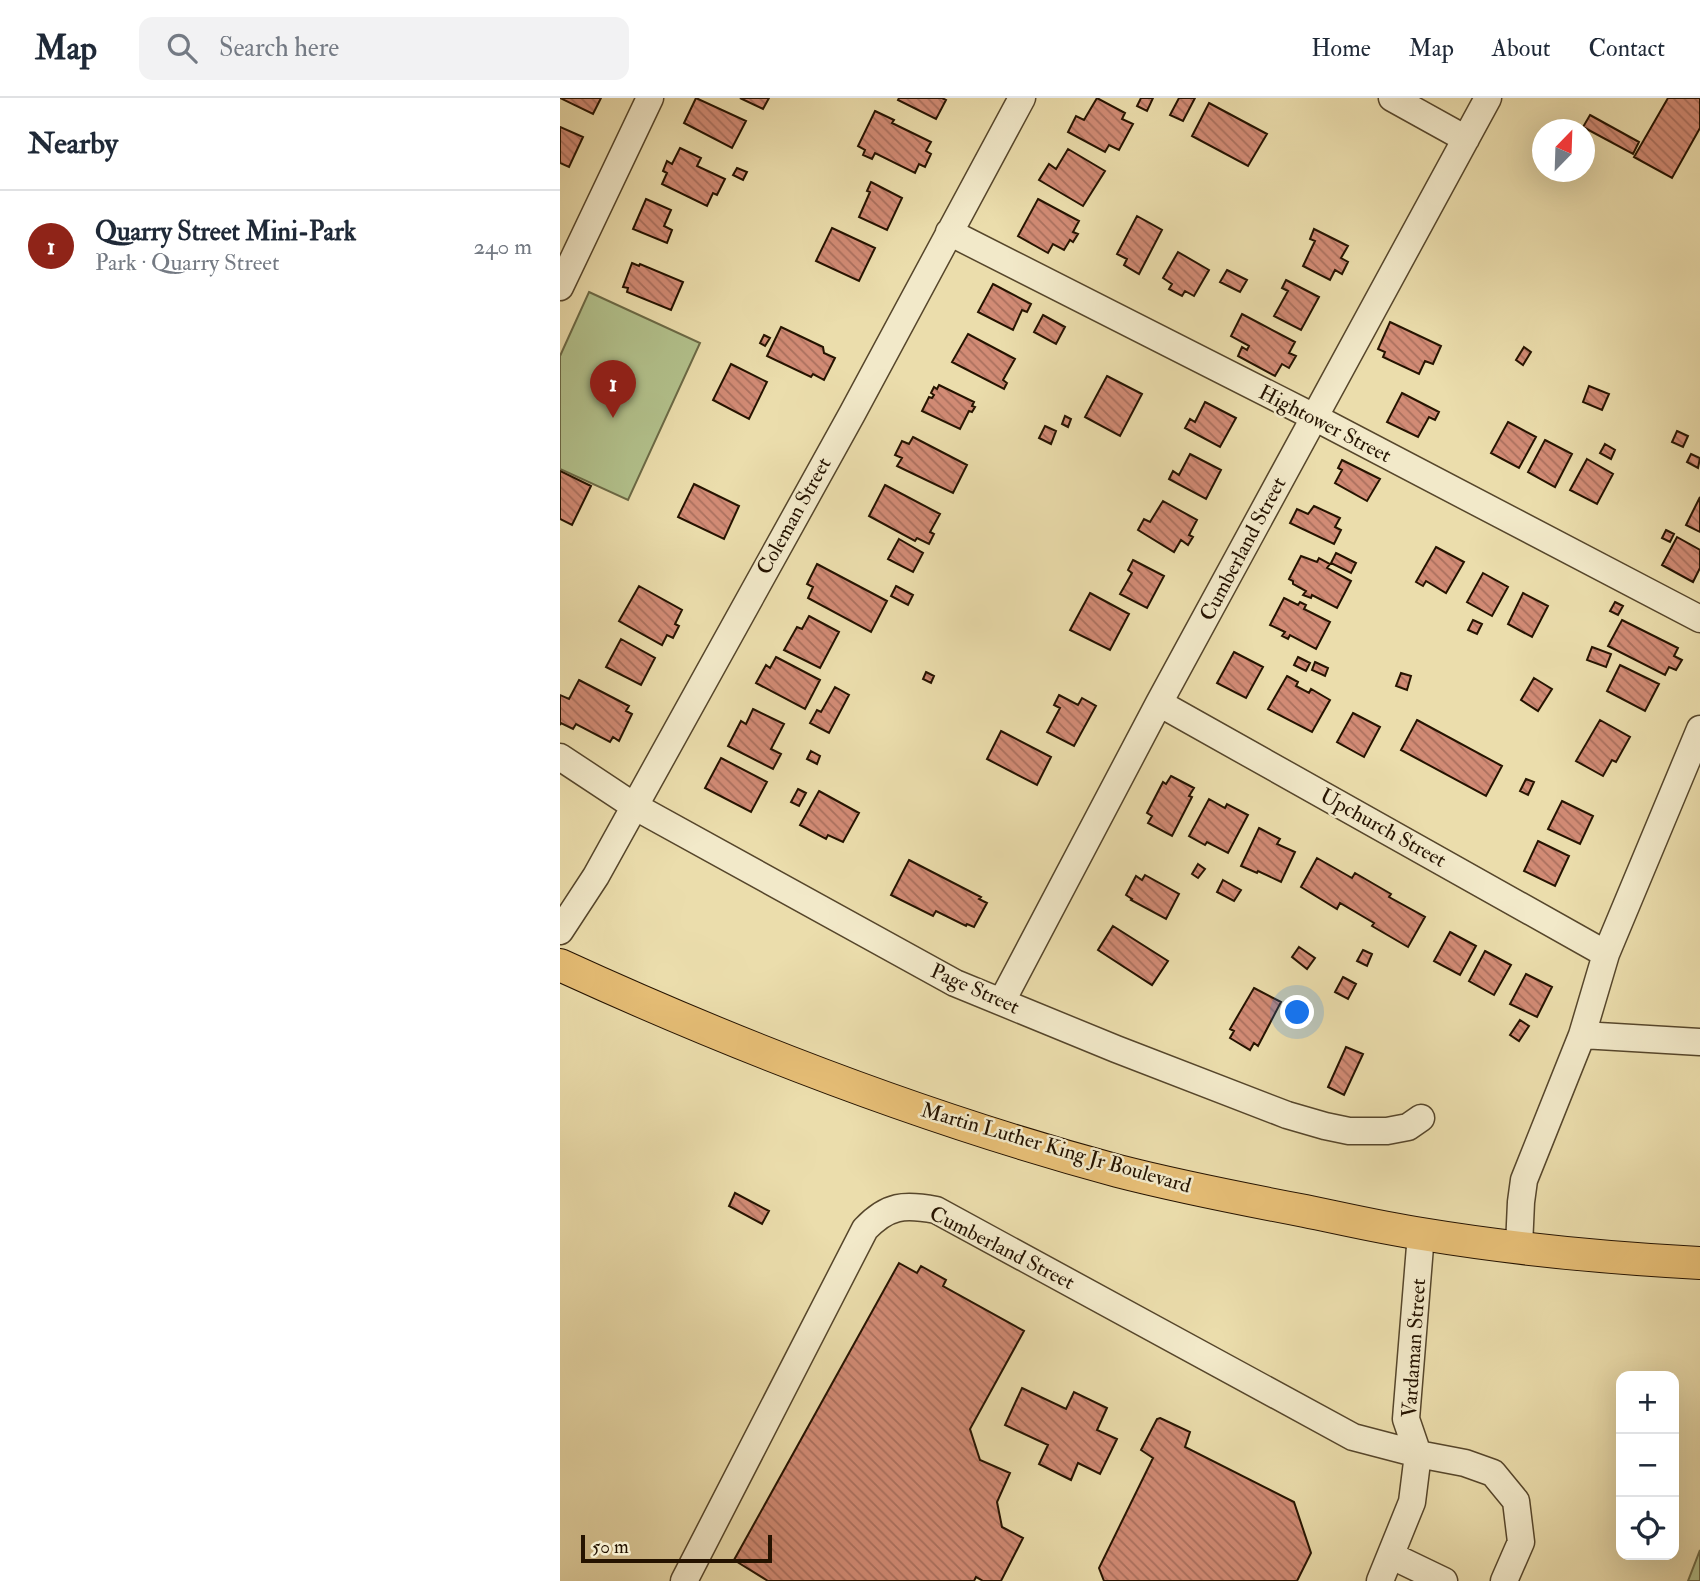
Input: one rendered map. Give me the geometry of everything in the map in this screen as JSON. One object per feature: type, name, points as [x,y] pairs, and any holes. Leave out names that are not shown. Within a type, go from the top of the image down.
[{"type":"main road","name":"Martin Luther King Jr Boulevard","points":[[560,965],[736,1042],[897,1102],[1120,1171],[1236,1198],[1422,1234],[1700,1264]]},
{"type":"street","points":[[560,287],[650,98]]},
{"type":"street","name":"Coleman Street","points":[[560,931],[596,876],[852,414],[1022,98]]},
{"type":"street","points":[[1392,98],[1466,139]]},
{"type":"street","name":"Cumberland Street","points":[[1002,1001],[1159,703],[1488,98]]},
{"type":"street","name":"Hightower Street","points":[[948,232],[1314,417],[1700,619]]},
{"type":"street","name":"Upchurch Street","points":[[1159,703],[1606,954]]},
{"type":"street","points":[[1519,1246],[1524,1180],[1582,1035],[1606,954],[1700,729]]},
{"type":"street","name":"Page Street","points":[[560,757],[634,806],[955,983],[1287,1115],[1349,1131],[1387,1131],[1408,1127],[1421,1118]]},
{"type":"street","points":[[1582,1035],[1700,1042]]},
{"type":"street","name":"Cumberland Street","points":[[684,1581],[865,1229],[876,1217],[895,1207],[915,1206],[936,1210],[1353,1437],[1465,1463],[1493,1474],[1516,1501],[1521,1542],[1504,1581]]},
{"type":"street","name":"Vardaman Street","points":[[1380,1581],[1412,1502],[1418,1454],[1406,1419],[1422,1234]]},
{"type":"street","points":[[1392,1556],[1444,1581]]},
{"type":"green space","points":[[589,292],[700,343],[628,500],[560,469],[560,356]]},
{"type":"green space","points":[[1700,1550],[1700,1581],[1688,1581]]},
{"type":"building","points":[[560,98],[601,98],[593,114]]},
{"type":"building","points":[[696,98],[746,121],[732,148],[684,123]]},
{"type":"building","points":[[740,98],[769,98],[763,109]]},
{"type":"building","points":[[1097,98],[1125,113],[1122,119],[1133,124],[1119,150],[1109,145],[1105,152],[1068,132],[1076,116],[1084,120]]},
{"type":"building","points":[[1141,98],[1153,98],[1147,111],[1137,106]]},
{"type":"building","points":[[1179,98],[1195,98],[1183,121],[1170,115]]},
{"type":"building","points":[[1668,98],[1700,98],[1700,128],[1672,178],[1634,157]]},
{"type":"building","points":[[898,100],[946,100],[936,119]]},
{"type":"building","points":[[1209,103],[1267,134],[1248,166],[1192,136]]},
{"type":"building","points":[[875,111],[894,120],[892,123],[931,142],[926,151],[931,154],[925,167],[919,164],[915,173],[875,153],[872,159],[863,155],[865,150],[858,146]]},
{"type":"building","points":[[1590,115],[1639,142],[1633,154],[1595,133],[1595,119],[1588,119]]},
{"type":"building","points":[[560,127],[583,137],[569,167],[560,163]]},
{"type":"building","points":[[680,148],[701,158],[697,166],[725,179],[717,195],[713,193],[707,206],[662,184],[667,173],[663,171],[667,161],[672,164]]},
{"type":"building","points":[[1068,149],[1105,171],[1083,206],[1039,180],[1049,164],[1056,169]]},
{"type":"building","points":[[737,168],[747,172],[743,180],[733,175]]},
{"type":"building","points":[[871,182],[902,198],[887,230],[859,217],[870,192],[867,191]]},
{"type":"building","points":[[646,199],[671,210],[664,226],[672,230],[667,243],[633,229]]},
{"type":"building","points":[[1038,199],[1079,221],[1073,232],[1078,234],[1064,250],[1053,244],[1048,253],[1018,236]]},
{"type":"building","points":[[1137,216],[1162,230],[1139,274],[1124,265],[1127,259],[1117,254]]},
{"type":"building","points":[[832,228],[875,248],[859,281],[816,261]]},
{"type":"building","points":[[1314,229],[1348,246],[1341,258],[1348,262],[1342,274],[1335,270],[1330,280],[1303,266],[1315,241],[1310,239]]},
{"type":"building","points":[[1178,252],[1209,270],[1194,296],[1185,291],[1182,296],[1169,289],[1172,284],[1163,278]]},
{"type":"building","points":[[632,263],[683,282],[671,310],[627,292],[628,288],[623,287]]},
{"type":"building","points":[[1227,270],[1247,280],[1240,292],[1220,282]]},
{"type":"building","points":[[1286,280],[1319,297],[1301,330],[1274,316],[1288,291],[1282,288]]},
{"type":"building","points":[[993,284],[1031,304],[1027,312],[1022,310],[1013,330],[978,312]]},
{"type":"building","points":[[1242,314],[1295,342],[1289,353],[1296,356],[1289,368],[1282,364],[1275,376],[1238,356],[1242,347],[1247,350],[1249,346],[1231,336]]},
{"type":"building","points":[[1043,315],[1065,327],[1056,344],[1034,332]]},
{"type":"building","points":[[1390,322],[1441,346],[1433,364],[1425,361],[1419,374],[1383,357],[1385,352],[1378,349]]},
{"type":"building","points":[[781,327],[823,347],[824,353],[835,358],[824,380],[813,374],[811,377],[767,356]]},
{"type":"building","points":[[968,334],[1015,359],[1003,380],[1007,383],[1004,389],[952,362]]},
{"type":"building","points":[[764,335],[770,338],[765,346],[760,343]]},
{"type":"building","points":[[1524,347],[1531,352],[1523,365],[1516,360]]},
{"type":"building","points":[[731,364],[767,382],[749,419],[713,400]]},
{"type":"building","points":[[1107,376],[1142,394],[1120,436],[1085,417]]},
{"type":"building","points":[[939,385],[974,402],[972,406],[975,407],[972,412],[969,411],[960,429],[922,411],[929,397],[934,395],[931,393],[934,387],[937,389]]},
{"type":"building","points":[[1589,386],[1609,394],[1602,410],[1583,402]]},
{"type":"building","points":[[1402,393],[1439,412],[1435,420],[1429,417],[1418,437],[1387,422]]},
{"type":"building","points":[[1205,402],[1236,418],[1220,447],[1185,428],[1190,419],[1195,422]]},
{"type":"building","points":[[1065,416],[1071,419],[1068,427],[1062,424]]},
{"type":"building","points":[[1508,422],[1536,437],[1519,468],[1491,453]]},
{"type":"building","points":[[1045,426],[1056,431],[1051,444],[1039,438]]},
{"type":"building","points":[[1677,431],[1688,436],[1683,447],[1672,442]]},
{"type":"building","points":[[913,437],[967,465],[953,493],[897,466],[902,458],[895,455],[902,441],[909,444]]},
{"type":"building","points":[[1545,440],[1572,454],[1555,487],[1528,472]]},
{"type":"building","points":[[1605,444],[1615,450],[1611,459],[1600,453]]},
{"type":"building","points":[[1190,454],[1221,470],[1206,499],[1169,479],[1173,471],[1179,475]]},
{"type":"building","points":[[1691,454],[1700,458],[1698,468],[1687,462]]},
{"type":"building","points":[[1587,459],[1613,474],[1597,504],[1570,490]]},
{"type":"building","points":[[1342,460],[1380,479],[1367,501],[1335,483],[1342,470],[1338,468]]},
{"type":"building","points":[[560,471],[591,486],[572,525],[560,519]]},
{"type":"building","points":[[694,484],[739,506],[724,539],[678,517]]},
{"type":"building","points":[[885,485],[940,514],[930,532],[934,534],[929,544],[917,538],[915,541],[869,516]]},
{"type":"building","points":[[1700,497],[1700,532],[1686,525]]},
{"type":"building","points":[[1163,501],[1197,520],[1189,535],[1193,537],[1188,545],[1181,540],[1174,552],[1138,530],[1144,519],[1150,522]]},
{"type":"building","points":[[1314,506],[1340,518],[1335,527],[1341,530],[1334,544],[1290,523],[1297,509],[1308,514]]},
{"type":"building","points":[[1666,530],[1674,534],[1670,542],[1662,538]]},
{"type":"building","points":[[1677,537],[1700,550],[1700,568],[1693,582],[1662,565]]},
{"type":"building","points":[[899,539],[923,553],[913,572],[888,559]]},
{"type":"building","points":[[1436,547],[1464,562],[1446,593],[1426,581],[1423,586],[1416,582]]},
{"type":"building","points":[[1336,553],[1356,563],[1351,573],[1331,563]]},
{"type":"building","points":[[1301,556],[1317,562],[1319,558],[1330,564],[1327,568],[1351,581],[1337,608],[1312,595],[1311,598],[1303,595],[1306,591],[1289,579]]},
{"type":"building","points":[[1133,560],[1164,576],[1147,608],[1120,594],[1132,573],[1128,570]]},
{"type":"building","points":[[817,564],[887,601],[871,632],[808,598],[813,587],[807,584]]},
{"type":"building","points":[[1483,573],[1508,587],[1492,616],[1467,602]]},
{"type":"building","points":[[639,586],[682,610],[675,624],[679,626],[673,638],[667,635],[662,645],[619,621]]},
{"type":"building","points":[[896,586],[913,595],[908,605],[891,596]]},
{"type":"building","points":[[1090,593],[1129,614],[1110,650],[1070,630]]},
{"type":"building","points":[[1523,593],[1548,606],[1532,637],[1508,624]]},
{"type":"building","points":[[1284,598],[1298,605],[1300,602],[1306,605],[1304,609],[1330,622],[1316,649],[1290,635],[1288,639],[1282,636],[1285,632],[1270,625]]},
{"type":"building","points":[[1615,602],[1623,606],[1618,615],[1610,611]]},
{"type":"building","points":[[809,616],[839,632],[820,668],[784,650],[797,627],[802,629]]},
{"type":"building","points":[[1473,620],[1482,624],[1477,634],[1468,630]]},
{"type":"building","points":[[1622,620],[1678,648],[1674,656],[1682,660],[1676,670],[1669,667],[1665,675],[1608,646]]},
{"type":"building","points":[[621,639],[655,658],[641,685],[606,667]]},
{"type":"building","points":[[1592,647],[1611,654],[1606,667],[1587,660]]},
{"type":"building","points":[[1234,652],[1263,667],[1246,698],[1217,683]]},
{"type":"building","points":[[776,657],[820,680],[805,709],[756,683],[766,665],[770,668]]},
{"type":"building","points":[[1298,657],[1310,663],[1306,671],[1294,665]]},
{"type":"building","points":[[1315,662],[1328,668],[1325,676],[1312,670]]},
{"type":"building","points":[[1620,665],[1659,684],[1645,711],[1607,691]]},
{"type":"building","points":[[926,672],[934,676],[931,683],[923,679]]},
{"type":"building","points":[[1401,673],[1411,676],[1407,690],[1396,686]]},
{"type":"building","points":[[1287,676],[1298,682],[1296,686],[1309,693],[1311,689],[1330,700],[1312,732],[1268,709]]},
{"type":"building","points":[[1534,678],[1552,689],[1538,711],[1521,700]]},
{"type":"building","points":[[579,680],[629,706],[626,711],[632,714],[619,741],[613,737],[610,742],[576,724],[573,729],[561,723],[560,725],[560,695],[569,699]]},
{"type":"building","points":[[835,687],[849,695],[829,733],[810,723],[817,710],[821,712]]},
{"type":"building","points":[[1059,695],[1078,705],[1082,698],[1096,706],[1074,746],[1047,732],[1060,708],[1054,705]]},
{"type":"building","points":[[753,709],[784,724],[771,749],[781,754],[773,769],[728,746],[741,721],[746,724]]},
{"type":"building","points":[[1353,713],[1380,727],[1364,757],[1337,742]]},
{"type":"building","points":[[1417,720],[1502,766],[1486,796],[1401,750]]},
{"type":"building","points":[[1600,720],[1630,737],[1616,762],[1612,760],[1603,776],[1576,761]]},
{"type":"building","points":[[1001,731],[1051,757],[1037,785],[987,759]]},
{"type":"building","points":[[811,751],[820,756],[817,764],[807,759]]},
{"type":"building","points":[[721,758],[767,782],[751,812],[705,788]]},
{"type":"building","points":[[1171,776],[1194,788],[1172,836],[1148,823],[1152,816],[1147,813],[1163,782],[1166,784]]},
{"type":"building","points":[[1526,779],[1534,782],[1528,795],[1520,791]]},
{"type":"building","points":[[798,789],[806,793],[799,806],[791,802]]},
{"type":"building","points":[[819,791],[859,813],[843,842],[828,835],[826,839],[800,825]]},
{"type":"building","points":[[1209,799],[1225,808],[1227,804],[1248,815],[1228,853],[1189,836]]},
{"type":"building","points":[[1562,801],[1593,816],[1580,844],[1548,829]]},
{"type":"building","points":[[1259,828],[1280,839],[1277,844],[1295,852],[1281,882],[1241,866]]},
{"type":"building","points":[[1538,841],[1569,856],[1555,886],[1524,871]]},
{"type":"building","points":[[1317,858],[1352,878],[1355,873],[1391,894],[1389,897],[1425,917],[1408,947],[1340,903],[1337,909],[1301,887]]},
{"type":"building","points":[[909,860],[981,897],[979,899],[987,903],[974,927],[967,924],[966,926],[936,911],[933,916],[891,895]]},
{"type":"building","points":[[1198,864],[1205,869],[1198,878],[1192,874]]},
{"type":"building","points":[[1145,875],[1179,894],[1166,919],[1126,895],[1136,876],[1142,880]]},
{"type":"building","points":[[1223,880],[1241,890],[1234,901],[1217,892]]},
{"type":"building","points":[[1113,926],[1168,961],[1152,985],[1098,950]]},
{"type":"building","points":[[1450,932],[1476,946],[1460,975],[1434,961]]},
{"type":"building","points":[[1299,947],[1315,958],[1307,969],[1292,957]]},
{"type":"building","points":[[1363,950],[1372,954],[1367,966],[1357,961]]},
{"type":"building","points":[[1485,951],[1511,965],[1494,995],[1469,981]]},
{"type":"building","points":[[1526,974],[1552,987],[1537,1017],[1510,1004]]},
{"type":"building","points":[[1343,977],[1356,984],[1348,999],[1335,992]]},
{"type":"building","points":[[1254,988],[1281,1002],[1258,1046],[1254,1043],[1250,1050],[1230,1038],[1234,1031],[1230,1029]]},
{"type":"building","points":[[1520,1020],[1529,1026],[1519,1041],[1510,1035]]},
{"type":"building","points":[[1346,1047],[1363,1054],[1344,1095],[1328,1087]]},
{"type":"building","points":[[735,1193],[769,1211],[762,1224],[729,1206]]},
{"type":"building","points":[[899,1263],[917,1273],[921,1266],[946,1280],[943,1286],[1024,1331],[970,1429],[980,1460],[1010,1473],[997,1502],[1002,1527],[1023,1538],[1001,1581],[983,1581],[976,1577],[974,1581],[768,1581],[734,1560]]},
{"type":"building","points":[[1022,1388],[1066,1409],[1074,1392],[1107,1408],[1097,1430],[1117,1439],[1100,1474],[1078,1463],[1071,1480],[1039,1464],[1048,1445],[1005,1425]]},
{"type":"building","points":[[1160,1418],[1190,1432],[1185,1447],[1294,1502],[1311,1553],[1297,1581],[1104,1581],[1099,1568],[1153,1458],[1141,1450]]},
{"type":"place","name":"Quarry Street Mini-Park","points":[[613,418]]}]
